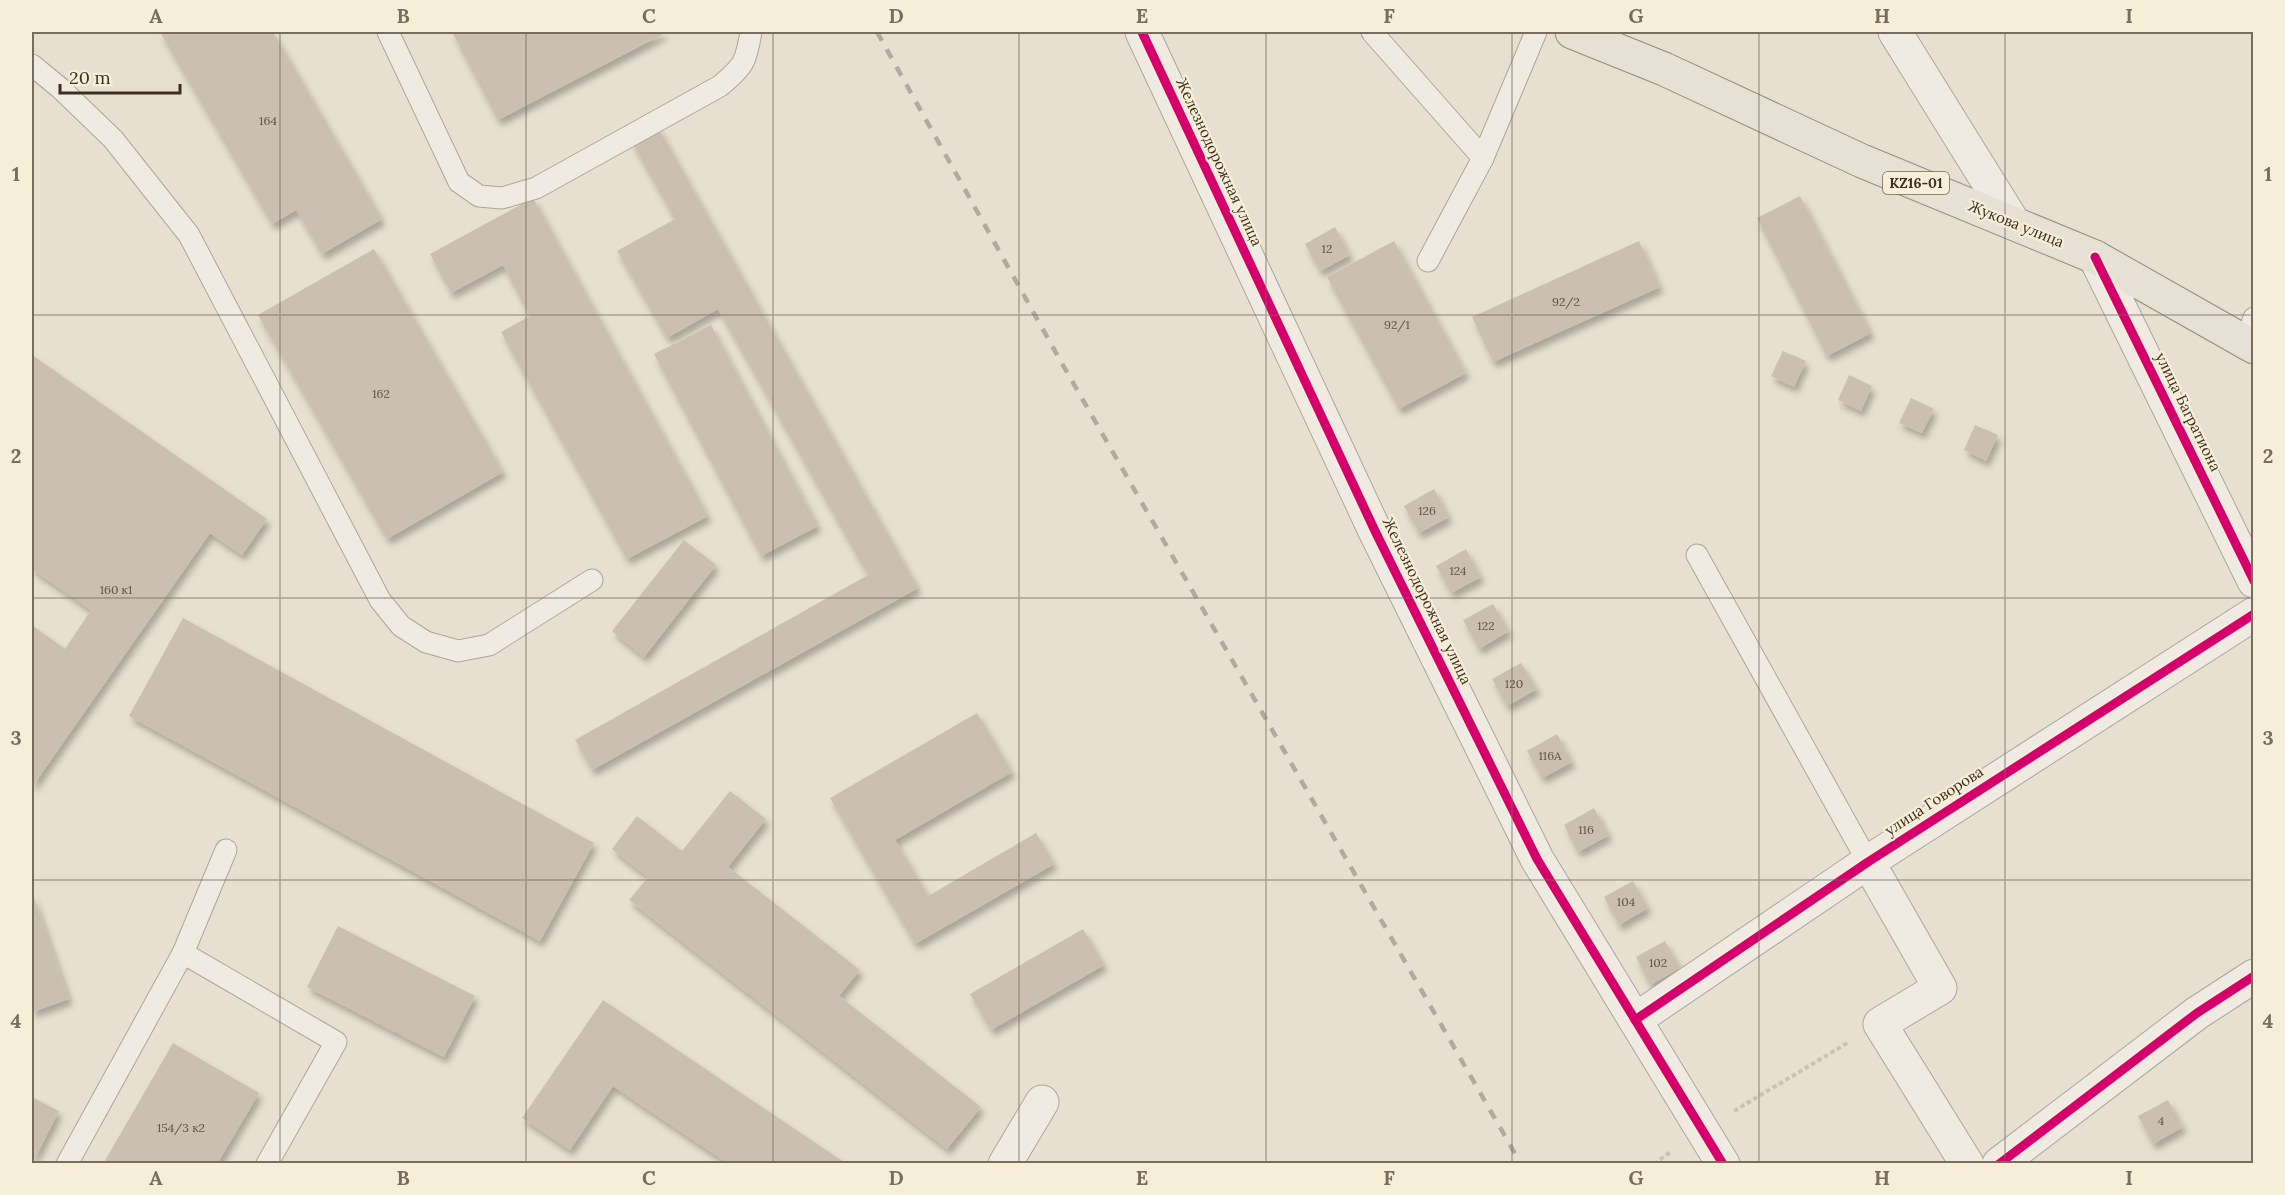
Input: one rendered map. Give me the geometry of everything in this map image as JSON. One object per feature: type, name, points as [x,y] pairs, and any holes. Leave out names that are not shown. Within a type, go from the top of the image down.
[{"type":"main road","name":"Жукова улица","points":[[1572,32],[1664,69],[1862,161],[2095,257],[2251,336]]},
{"type":"street","name":"Железнодорожная улица","points":[[1142,32],[1375,531],[1537,859],[1723,1164]]},
{"type":"street","points":[[1895,32],[2013,222]]},
{"type":"street","name":"улица Багратиона","points":[[2095,257],[2253,581]]},
{"type":"street","name":"улица Говорова","points":[[1635,1020],[1868,862],[2253,614]]},
{"type":"street","points":[[1868,862],[1940,987],[1880,1024],[1967,1164]]},
{"type":"street","points":[[1999,1164],[2197,1013],[2253,976]]},
{"type":"street","points":[[1005,1164],[1042,1102]]},
{"type":"lane","points":[[388,32],[459,182],[479,196],[502,198],[536,188],[720,86],[739,70],[747,56],[751,32]]},
{"type":"lane","points":[[1372,32],[1483,158]]},
{"type":"lane","points":[[1428,261],[1483,158],[1536,32]]},
{"type":"lane","points":[[32,65],[60,88],[113,139],[189,234],[380,600],[401,626],[426,642],[458,651],[489,645],[592,579]]},
{"type":"lane","points":[[1697,555],[1868,862]]},
{"type":"lane","points":[[67,1164],[183,953],[226,850]]},
{"type":"lane","points":[[183,953],[336,1042],[267,1164]]},
{"type":"path","points":[[1654,1164],[1702,1130],[1880,1024]]},
{"type":"building","points":[[160,32],[273,32],[382,219],[322,254],[296,210],[272,224]]},
{"type":"building","points":[[452,32],[667,32],[498,120]]},
{"type":"building","points":[[657,126],[918,588],[592,770],[575,740],[868,575],[718,309],[667,338],[617,251],[675,219],[631,141]]},
{"type":"building","points":[[1800,196],[1871,333],[1827,356],[1757,218]]},
{"type":"building","points":[[533,198],[708,516],[627,559],[501,332],[530,316],[503,265],[451,293],[430,254]]},
{"type":"building","points":[[1335,227],[1350,255],[1320,271],[1305,244]]},
{"type":"building","points":[[1394,241],[1466,373],[1399,409],[1327,277]]},
{"type":"building","points":[[1639,241],[1660,287],[1493,362],[1472,317]]},
{"type":"building","points":[[374,249],[503,472],[387,539],[258,315]]},
{"type":"building","points":[[711,325],[818,526],[761,556],[654,354]]},
{"type":"building","points":[[1783,351],[1806,361],[1794,387],[1771,376]]},
{"type":"building","points":[[32,355],[267,519],[242,555],[210,533],[32,787],[32,625],[65,649],[91,610],[32,569]]},
{"type":"building","points":[[1849,375],[1872,386],[1861,411],[1838,400]]},
{"type":"building","points":[[1911,398],[1934,409],[1922,433],[1899,423]]},
{"type":"building","points":[[1975,425],[1998,435],[1986,461],[1964,450]]},
{"type":"building","points":[[1434,489],[1449,517],[1419,533],[1404,506]]},
{"type":"building","points":[[684,540],[716,565],[644,657],[612,631]]},
{"type":"building","points":[[1466,549],[1481,577],[1451,593],[1436,566]]},
{"type":"building","points":[[1493,604],[1509,631],[1479,649],[1463,620]]},
{"type":"building","points":[[183,618],[594,843],[540,941],[129,716]]},
{"type":"building","points":[[1521,663],[1537,689],[1507,706],[1492,679]]},
{"type":"building","points":[[977,713],[1012,772],[895,840],[928,896],[1036,833],[1054,864],[915,944],[830,798]]},
{"type":"building","points":[[1557,734],[1572,762],[1542,778],[1527,751]]},
{"type":"building","points":[[730,791],[766,819],[728,867],[860,970],[839,996],[981,1107],[947,1149],[629,900],[648,877],[612,849],[637,816],[682,851]]},
{"type":"building","points":[[1594,808],[1609,835],[1578,852],[1564,825]]},
{"type":"building","points":[[1633,881],[1648,908],[1619,925],[1604,897]]},
{"type":"building","points":[[32,892],[69,999],[32,1012]]},
{"type":"building","points":[[338,926],[475,996],[444,1057],[307,987]]},
{"type":"building","points":[[1083,929],[1104,965],[991,1030],[970,994]]},
{"type":"building","points":[[1665,941],[1680,968],[1650,985],[1636,957]]},
{"type":"building","points":[[603,1000],[847,1164],[729,1164],[613,1086],[570,1150],[522,1118]]},
{"type":"building","points":[[173,1043],[259,1093],[217,1164],[103,1164]]},
{"type":"building","points":[[32,1097],[59,1111],[32,1164]]},
{"type":"building","points":[[2168,1100],[2183,1127],[2153,1144],[2138,1116]]},
{"type":"railway","points":[[877,32],[1060,360],[1521,1164]]},
{"type":"cycle path","points":[[1142,32],[1375,531],[1537,859],[1723,1164]]},
{"type":"cycle path","points":[[2095,257],[2254,581]]},
{"type":"cycle path","points":[[1635,1020],[1868,862],[2254,614]]},
{"type":"cycle path","points":[[1999,1164],[2197,1013],[2254,976]]}]
